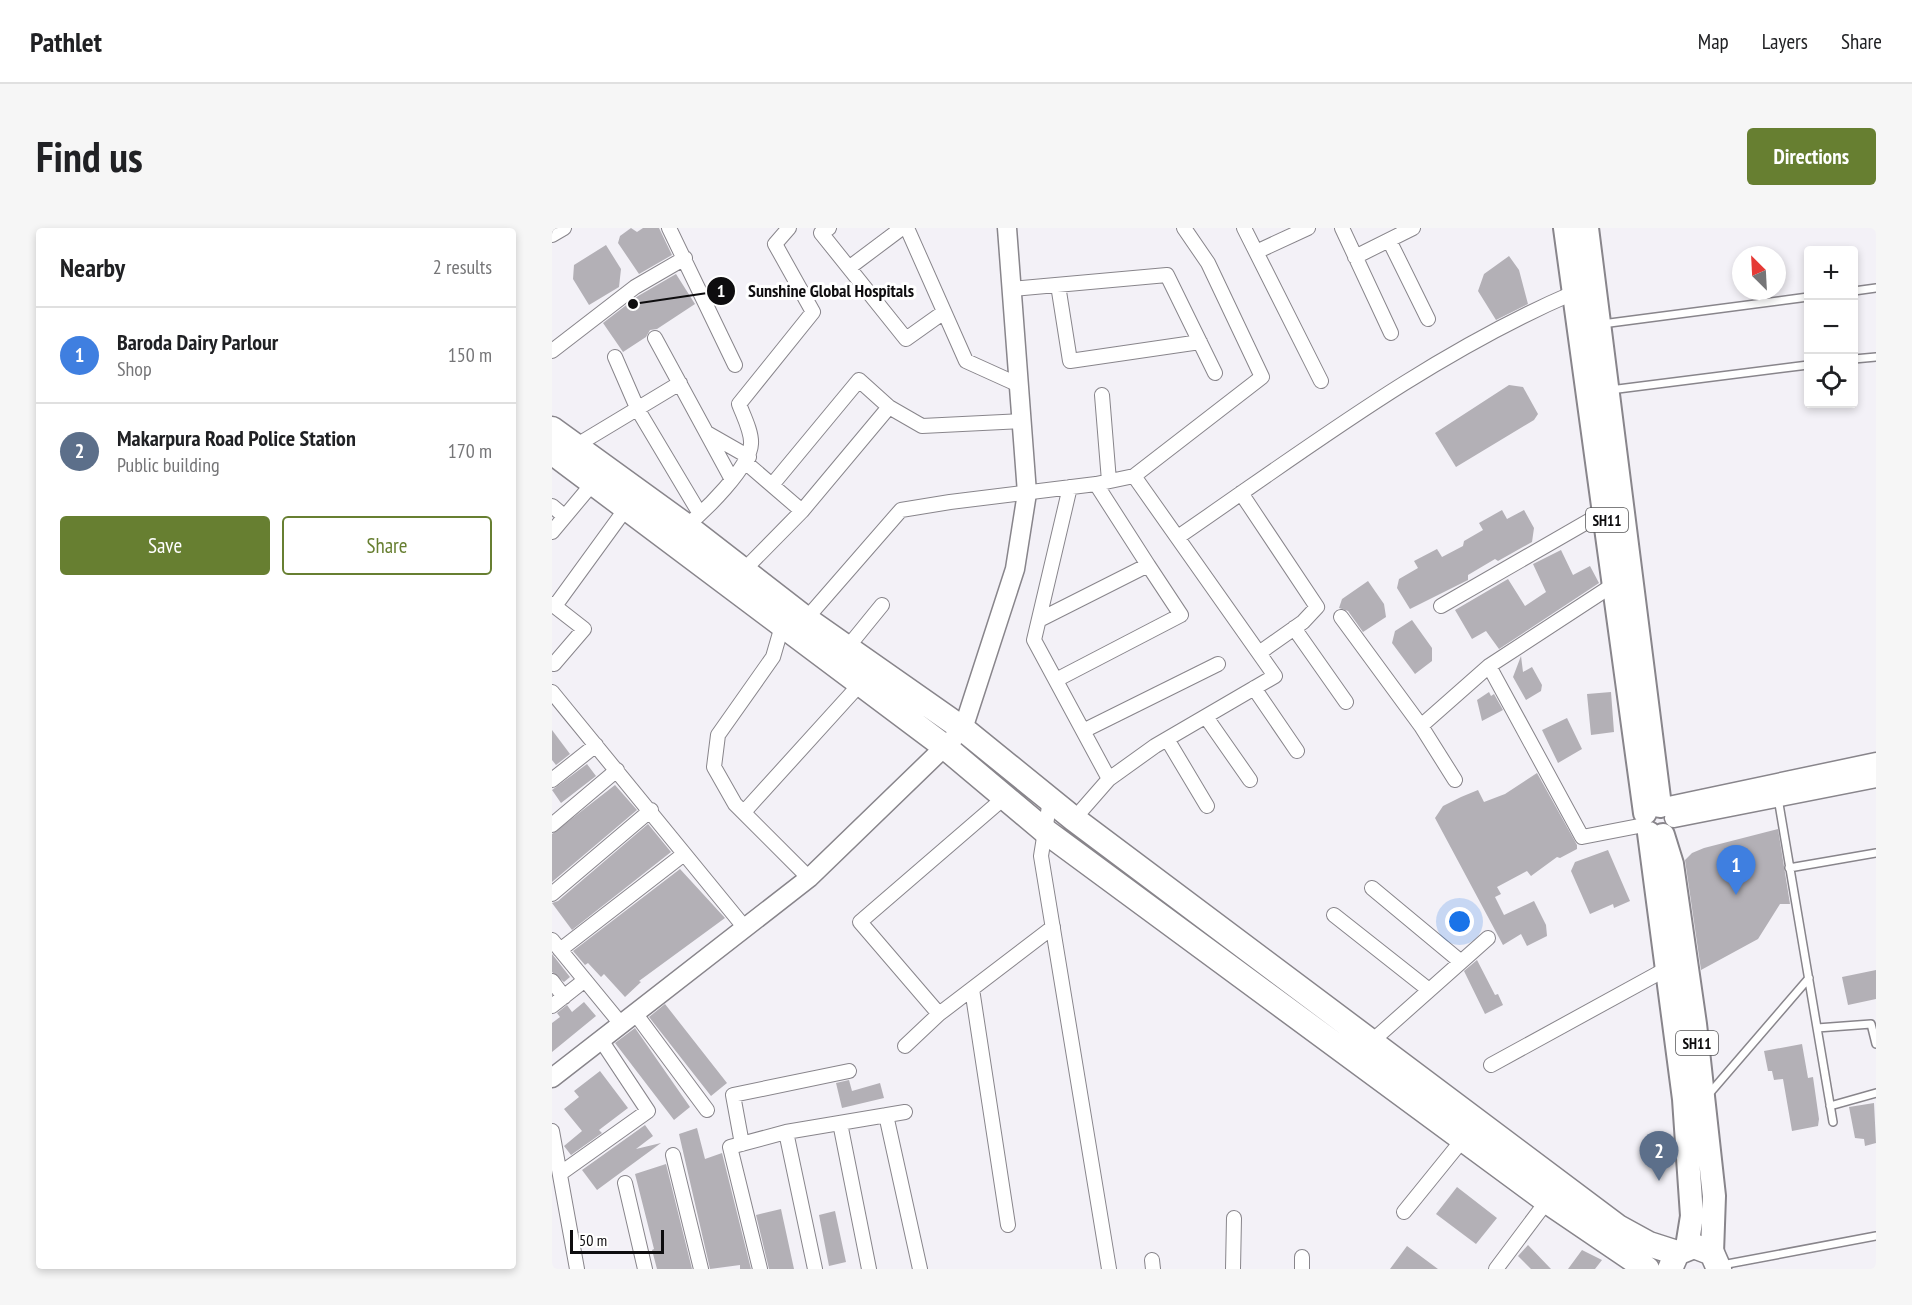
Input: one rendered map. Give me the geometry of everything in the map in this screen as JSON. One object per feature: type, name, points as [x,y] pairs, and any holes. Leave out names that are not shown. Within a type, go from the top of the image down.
[{"type":"highway","points":[[552,429],[693,520],[742,572],[963,729],[1074,819],[1618,1227],[1649,1244],[1678,1256],[1701,1247],[1717,1263]]},
{"type":"highway","points":[[552,452],[945,747],[1045,831],[1547,1201],[1647,1269]]},
{"type":"main road","name":"SH11","points":[[1565,228],[1616,583],[1657,820],[1672,864],[1688,968],[1714,1196],[1717,1263]]},
{"type":"main road","name":"SH11","points":[[1587,228],[1608,390],[1657,820]]},
{"type":"main road","points":[[1657,820],[1668,968],[1686,1122],[1692,1216],[1678,1256]]},
{"type":"street","points":[[552,235],[564,228]]},
{"type":"street","points":[[669,228],[735,365]]},
{"type":"street","points":[[615,357],[638,410],[693,520],[747,459],[752,441],[739,404],[813,312],[775,243],[789,228]]},
{"type":"street","points":[[829,228],[821,233],[906,339],[944,312]]},
{"type":"street","points":[[850,267],[902,228]]},
{"type":"street","points":[[907,228],[966,361],[1019,385]]},
{"type":"street","points":[[552,1078],[809,878],[963,729],[1016,569],[1027,493],[1007,228]]},
{"type":"street","points":[[806,619],[902,510],[1070,488],[1134,476],[1262,377],[1208,263],[1184,228]]},
{"type":"street","points":[[1244,228],[1321,381]]},
{"type":"street","points":[[1256,252],[1308,228]]},
{"type":"street","points":[[1342,228],[1391,333]]},
{"type":"street","points":[[1356,257],[1413,228]]},
{"type":"street","points":[[1389,240],[1428,319]]},
{"type":"street","points":[[552,351],[635,287],[685,258]]},
{"type":"street","points":[[1012,289],[1167,275],[1215,374]]},
{"type":"street","points":[[1058,285],[1070,361],[1200,342]]},
{"type":"street","points":[[1178,537],[1419,373],[1543,306],[1574,293]]},
{"type":"street","points":[[655,338],[731,478]]},
{"type":"street","points":[[772,485],[859,380],[889,407],[922,426],[1022,421]]},
{"type":"street","points":[[577,445],[680,383]]},
{"type":"street","points":[[1056,680],[1181,615],[1148,565],[1103,482],[1102,395]]},
{"type":"street","points":[[742,572],[802,511],[889,407]]},
{"type":"street","points":[[707,433],[747,459],[802,511]]},
{"type":"street","points":[[1074,819],[1109,779],[1167,739],[1275,676],[1134,476]]},
{"type":"street","points":[[552,532],[593,483]]},
{"type":"street","points":[[1070,488],[1034,640],[1109,779]]},
{"type":"street","points":[[1241,493],[1317,607],[1294,628],[1259,653]]},
{"type":"street","points":[[552,506],[564,516]]},
{"type":"street","points":[[554,664],[584,629],[554,605],[627,507]]},
{"type":"street","points":[[1441,606],[1606,511]]},
{"type":"street","points":[[1039,620],[1148,565]]},
{"type":"street","points":[[1420,726],[1489,666],[1616,583]]},
{"type":"street","points":[[848,648],[882,605]]},
{"type":"street","points":[[1341,617],[1420,726],[1455,780]]},
{"type":"street","points":[[782,626],[773,657],[718,735],[714,767],[735,804],[809,878]]},
{"type":"street","points":[[1294,628],[1346,702]]},
{"type":"street","points":[[1083,731],[1218,664]]},
{"type":"street","points":[[1489,666],[1582,837],[1657,820],[1876,762]]},
{"type":"street","points":[[744,812],[861,683]]},
{"type":"street","points":[[1254,688],[1297,751]]},
{"type":"street","points":[[552,692],[746,928]]},
{"type":"street","points":[[1206,717],[1250,780]]},
{"type":"street","points":[[1167,739],[1207,806]]},
{"type":"street","points":[[554,773],[596,745]]},
{"type":"street","points":[[552,825],[616,770]]},
{"type":"street","points":[[1657,820],[1876,778]]},
{"type":"street","points":[[939,1014],[860,922],[1005,797]]},
{"type":"street","points":[[1050,800],[1041,856],[1109,1269]]},
{"type":"street","points":[[552,894],[651,810]]},
{"type":"street","points":[[684,854],[556,945],[585,980],[628,1019],[707,1110]]},
{"type":"street","points":[[1372,888],[1461,962]]},
{"type":"street","points":[[1335,915],[1429,990]]},
{"type":"street","points":[[905,1046],[939,1014],[1053,927]]},
{"type":"street","points":[[1371,1042],[1488,938]]},
{"type":"street","points":[[1491,1065],[1668,968]]},
{"type":"street","points":[[552,1006],[585,980]]},
{"type":"street","points":[[552,981],[564,997]]},
{"type":"street","points":[[972,989],[1008,1225]]},
{"type":"street","points":[[561,1173],[648,1111],[601,1040]]},
{"type":"street","points":[[742,1144],[733,1095],[849,1071]]},
{"type":"street","points":[[760,1269],[730,1147],[786,1132],[905,1112]]},
{"type":"street","points":[[886,1115],[920,1269]]},
{"type":"street","points":[[840,1123],[869,1269]]},
{"type":"street","points":[[552,1131],[577,1269]]},
{"type":"street","points":[[786,1132],[814,1269]]},
{"type":"street","points":[[1404,1212],[1464,1138]]},
{"type":"street","points":[[673,1155],[701,1269]]},
{"type":"street","points":[[625,1183],[645,1269]]},
{"type":"street","points":[[1496,1269],[1547,1201]]},
{"type":"street","points":[[1233,1269],[1234,1218]]},
{"type":"lane","points":[[1858,290],[1876,288]]},
{"type":"lane","points":[[1599,324],[1804,298]]},
{"type":"lane","points":[[1858,359],[1876,357]]},
{"type":"lane","points":[[1608,390],[1804,366]]},
{"type":"lane","points":[[1778,798],[1833,1122]]},
{"type":"lane","points":[[1790,868],[1876,853]]},
{"type":"lane","points":[[1703,1100],[1809,978]]},
{"type":"lane","points":[[1817,1028],[1871,1024],[1876,1044]]},
{"type":"lane","points":[[1830,1106],[1876,1093]]},
{"type":"lane","points":[[1717,1263],[1876,1236]]},
{"type":"building","points":[[631,228],[637,232],[643,228],[659,228],[672,255],[639,274],[618,243],[620,236]]},
{"type":"building","points":[[606,245],[621,269],[619,287],[589,305],[573,279],[574,265]]},
{"type":"building","points":[[1509,256],[1519,270],[1528,304],[1496,320],[1478,291],[1484,274]]},
{"type":"building","points":[[676,274],[695,304],[657,329],[650,330],[646,337],[623,352],[603,323],[638,296]]},
{"type":"building","points":[[1509,385],[1523,387],[1538,414],[1534,420],[1456,467],[1435,433]]},
{"type":"building","points":[[1502,510],[1507,519],[1524,510],[1534,528],[1532,542],[1498,561],[1495,559],[1468,575],[1468,580],[1410,609],[1397,588],[1399,579],[1418,568],[1414,561],[1437,549],[1442,557],[1463,546],[1464,541],[1483,530],[1479,523]]},
{"type":"building","points":[[1561,550],[1573,575],[1590,566],[1599,583],[1499,649],[1486,631],[1472,639],[1455,610],[1508,579],[1525,606],[1546,592],[1533,564]]},
{"type":"building","points":[[1368,581],[1384,604],[1386,617],[1363,632],[1348,611],[1339,608],[1342,599]]},
{"type":"building","points":[[1412,620],[1432,648],[1432,661],[1415,674],[1392,643],[1395,631]]},
{"type":"building","points":[[1521,656],[1523,672],[1532,667],[1542,685],[1541,691],[1526,700],[1513,677]]},
{"type":"building","points":[[1489,692],[1491,696],[1494,694],[1503,710],[1482,721],[1477,700]]},
{"type":"building","points":[[1611,692],[1614,732],[1591,735],[1587,694]]},
{"type":"building","points":[[1567,718],[1582,749],[1558,763],[1542,730]]},
{"type":"building","points":[[552,730],[570,754],[556,765],[552,760]]},
{"type":"building","points":[[587,764],[596,776],[561,803],[552,790]]},
{"type":"building","points":[[1537,773],[1577,845],[1577,849],[1560,858],[1557,857],[1531,876],[1527,871],[1497,887],[1501,894],[1495,897],[1504,915],[1534,901],[1546,925],[1547,936],[1527,946],[1521,934],[1503,945],[1435,818],[1443,806],[1461,797],[1478,790],[1484,802],[1505,794]]},
{"type":"building","points":[[615,785],[637,810],[552,882],[552,834]]},
{"type":"building","points":[[648,824],[671,852],[572,930],[552,903],[558,901]]},
{"type":"building","points":[[1778,829],[1790,904],[1780,904],[1758,939],[1701,970],[1685,860],[1692,853],[1704,848]]},
{"type":"building","points":[[1608,850],[1630,901],[1614,908],[1613,904],[1590,914],[1571,871],[1575,862]]},
{"type":"building","points":[[680,869],[725,918],[639,981],[641,982],[625,997],[604,974],[601,977],[588,963],[585,965],[573,951]]},
{"type":"building","points":[[552,954],[570,977],[564,982],[552,972]]},
{"type":"building","points":[[1477,960],[1495,995],[1498,994],[1503,1005],[1485,1014],[1464,971]]},
{"type":"building","points":[[1876,970],[1876,999],[1848,1005],[1842,977]]},
{"type":"building","points":[[584,1002],[596,1016],[552,1052],[552,1023],[560,1017],[557,1013],[567,1005],[572,1012]]},
{"type":"building","points":[[665,1004],[727,1083],[711,1096],[649,1017]]},
{"type":"building","points":[[635,1028],[690,1107],[674,1120],[615,1043]]},
{"type":"building","points":[[1802,1044],[1808,1078],[1813,1077],[1819,1119],[1818,1126],[1792,1131],[1783,1079],[1774,1080],[1772,1071],[1768,1071],[1764,1051]]},
{"type":"building","points":[[600,1071],[628,1108],[599,1130],[602,1133],[571,1155],[564,1146],[582,1131],[564,1109],[579,1097],[574,1091]]},
{"type":"building","points":[[849,1080],[852,1091],[880,1083],[884,1098],[842,1108],[836,1083]]},
{"type":"building","points":[[1874,1103],[1876,1143],[1865,1146],[1864,1139],[1855,1138],[1849,1107]]},
{"type":"building","points":[[645,1125],[653,1136],[636,1149],[661,1143],[597,1190],[582,1170]]},
{"type":"building","points":[[697,1128],[705,1159],[722,1153],[751,1269],[740,1269],[740,1265],[710,1269],[679,1134]]},
{"type":"building","points":[[666,1164],[692,1269],[657,1269],[652,1250],[654,1249],[635,1174]]},
{"type":"building","points":[[1457,1187],[1497,1218],[1476,1244],[1436,1214]]},
{"type":"building","points":[[781,1209],[794,1269],[769,1269],[756,1215]]},
{"type":"building","points":[[835,1211],[846,1262],[829,1266],[819,1215]]},
{"type":"building","points":[[1528,1245],[1551,1269],[1531,1269],[1518,1256]]},
{"type":"building","points":[[1407,1246],[1438,1269],[1390,1269]]},
{"type":"building","points":[[1582,1250],[1602,1260],[1595,1269],[1568,1269]]},
{"type":"place","name":"Sunshine Global Hospitals","points":[[633,304]]},
{"type":"place","name":"Baroda Dairy Parlour","points":[[1736,895]]},
{"type":"place","name":"Makarpura Road Police Station","points":[[1659,1181]]}]
